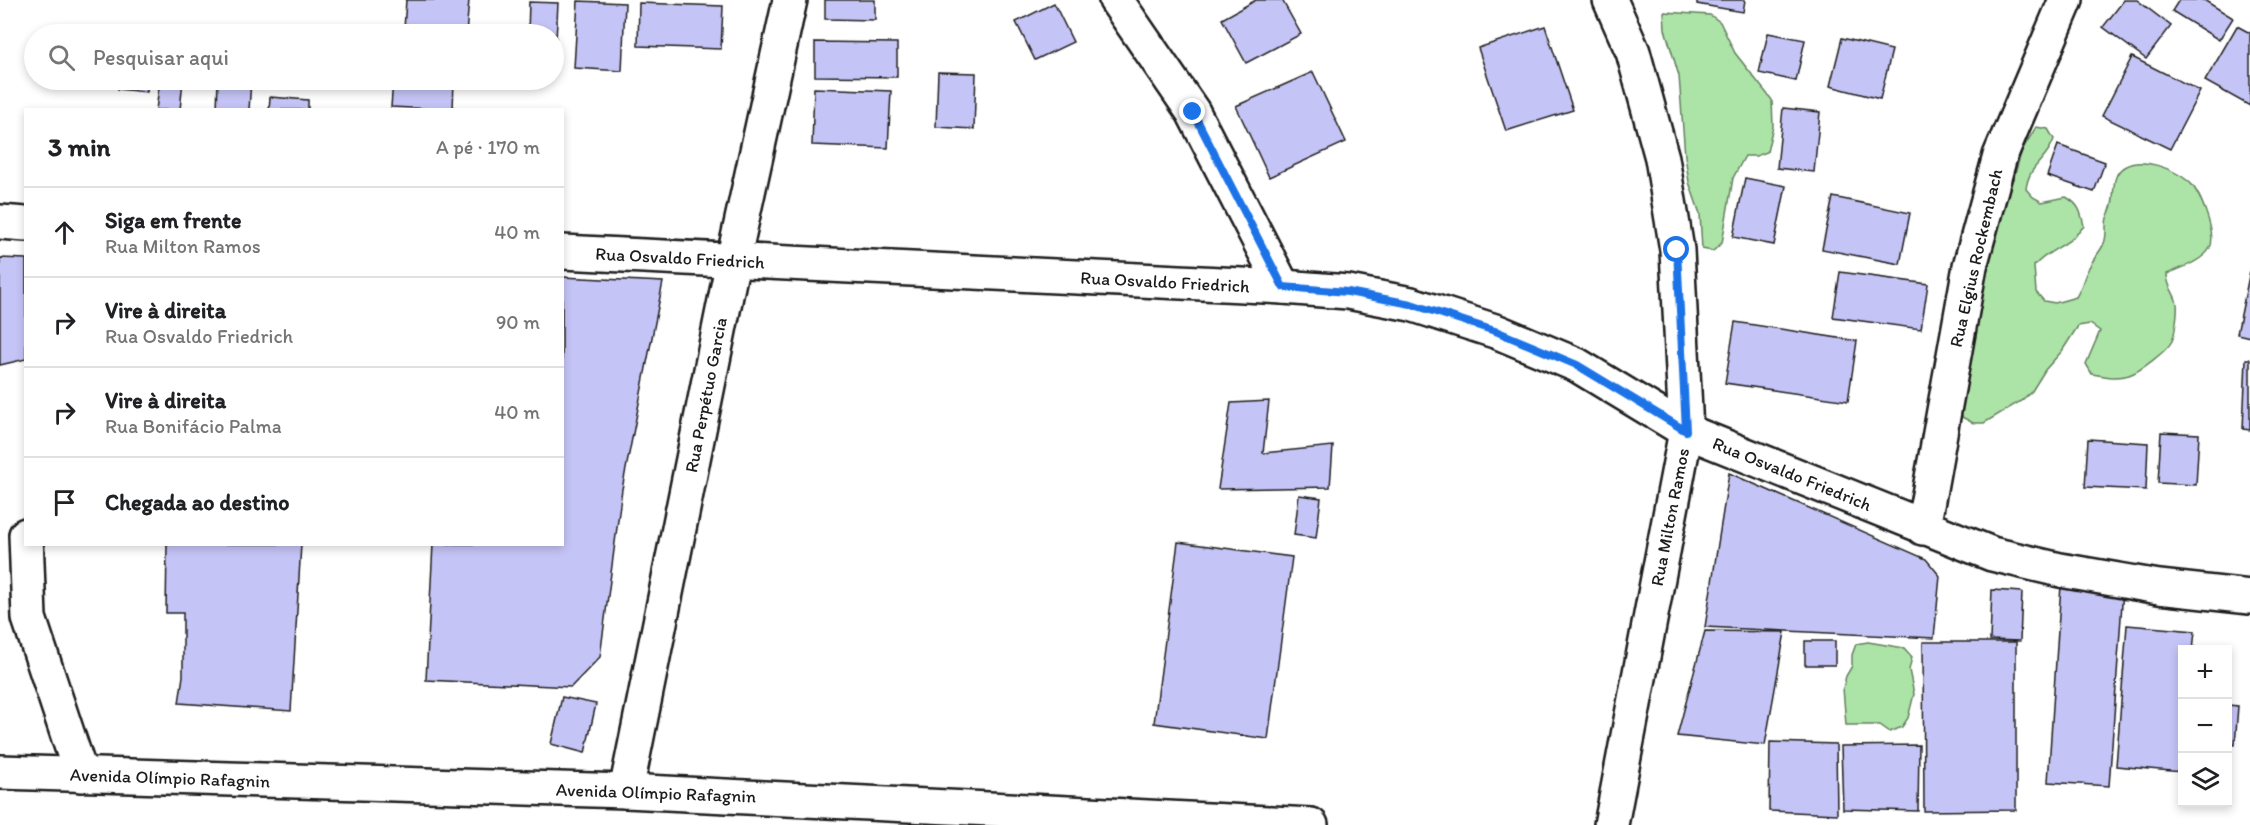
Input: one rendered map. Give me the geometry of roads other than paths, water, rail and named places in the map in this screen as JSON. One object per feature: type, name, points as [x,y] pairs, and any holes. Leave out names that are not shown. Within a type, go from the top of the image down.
[{"type":"street","name":"Rua Perpétuo Garcia","points":[[626,791],[733,261],[790,0]]},
{"type":"street","points":[[1116,0],[1193,112],[1283,287]]},
{"type":"street","name":"Rua Milton Ramos","points":[[1610,0],[1633,52],[1662,158],[1677,250],[1686,431],[1611,825]]},
{"type":"street","name":"Rua Elgius Rockembach","points":[[1923,528],[1971,266],[1997,166],[2066,0]]},
{"type":"street","points":[[0,222],[24,224]]},
{"type":"street","name":"Rua Osvaldo Friedrich","points":[[564,252],[1283,287],[1348,292],[1411,304],[1498,332],[1577,365],[1686,431],[1992,554],[2060,570],[2159,587],[2250,597]]},
{"type":"street","points":[[26,546],[29,618],[81,776]]},
{"type":"street","name":"Avenida Olímpio Rafagnin","points":[[0,772],[626,791],[1311,825]]}]
